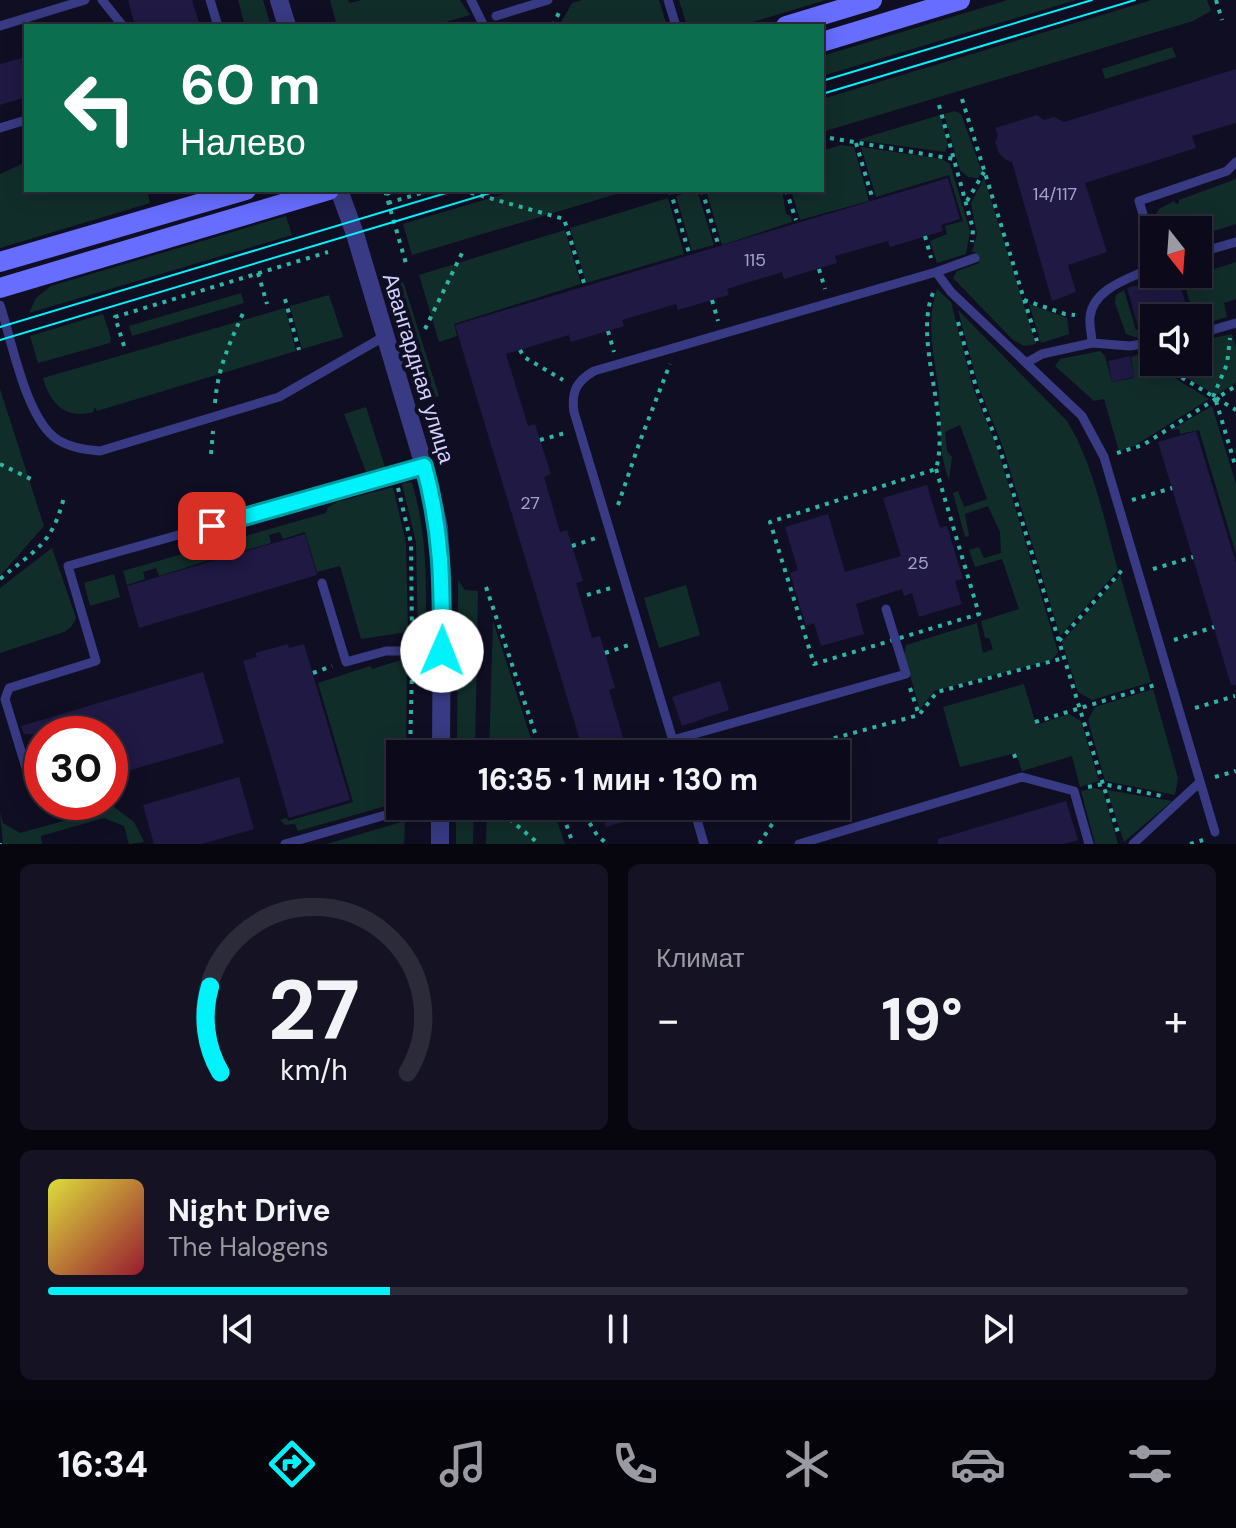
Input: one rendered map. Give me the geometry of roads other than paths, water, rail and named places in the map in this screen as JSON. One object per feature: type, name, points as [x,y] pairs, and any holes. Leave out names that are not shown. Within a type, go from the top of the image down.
[{"type":"main road","points":[[793,24],[872,0]]},
{"type":"main road","points":[[824,41],[960,0]]},
{"type":"main road","points":[[0,262],[239,192]]},
{"type":"main road","points":[[0,288],[322,192]]},
{"type":"street","points":[[279,0],[286,24]]},
{"type":"street","name":"Авангардная улица","points":[[340,192],[434,501],[441,552],[441,740]]},
{"type":"street","points":[[440,820],[440,844]]},
{"type":"lane","points":[[0,26],[85,0]]},
{"type":"lane","points":[[102,0],[121,24]]},
{"type":"lane","points":[[210,0],[217,24]]},
{"type":"lane","points":[[471,0],[483,24]]},
{"type":"lane","points":[[496,16],[548,0]]},
{"type":"lane","points":[[668,0],[675,24]]},
{"type":"lane","points":[[0,128],[24,121]]},
{"type":"lane","points":[[1144,216],[1139,201],[1227,171],[1236,162]]},
{"type":"lane","points":[[1212,249],[1236,242]]},
{"type":"lane","points":[[886,609],[906,674],[673,740],[579,429],[572,399],[574,389],[582,378],[594,371],[971,260]]},
{"type":"lane","points":[[936,272],[951,292],[1082,416],[1104,457],[1215,832]]},
{"type":"lane","points":[[1092,343],[1090,316],[1097,298],[1140,274]]},
{"type":"lane","points":[[0,305],[33,413],[57,440],[78,449],[100,451],[279,397],[385,336]]},
{"type":"lane","points":[[1212,331],[1233,326]]},
{"type":"lane","points":[[1026,363],[1042,354],[1092,343],[1140,344]]},
{"type":"lane","points":[[24,761],[5,699],[9,688],[96,661],[68,566],[424,466]]},
{"type":"lane","points":[[322,583],[346,662],[386,651],[442,651]]},
{"type":"lane","points":[[799,844],[1022,777],[1074,791],[1089,844]]},
{"type":"lane","points":[[1133,844],[1200,782]]},
{"type":"lane","points":[[285,844],[386,815]]},
{"type":"lane","points":[[697,820],[704,844]]},
{"type":"tram line","points":[[824,80],[1092,0]]},
{"type":"tram line","points":[[824,93],[1135,0]]},
{"type":"tram line","points":[[0,327],[449,192]]},
{"type":"tram line","points":[[0,340],[493,192]]}]
